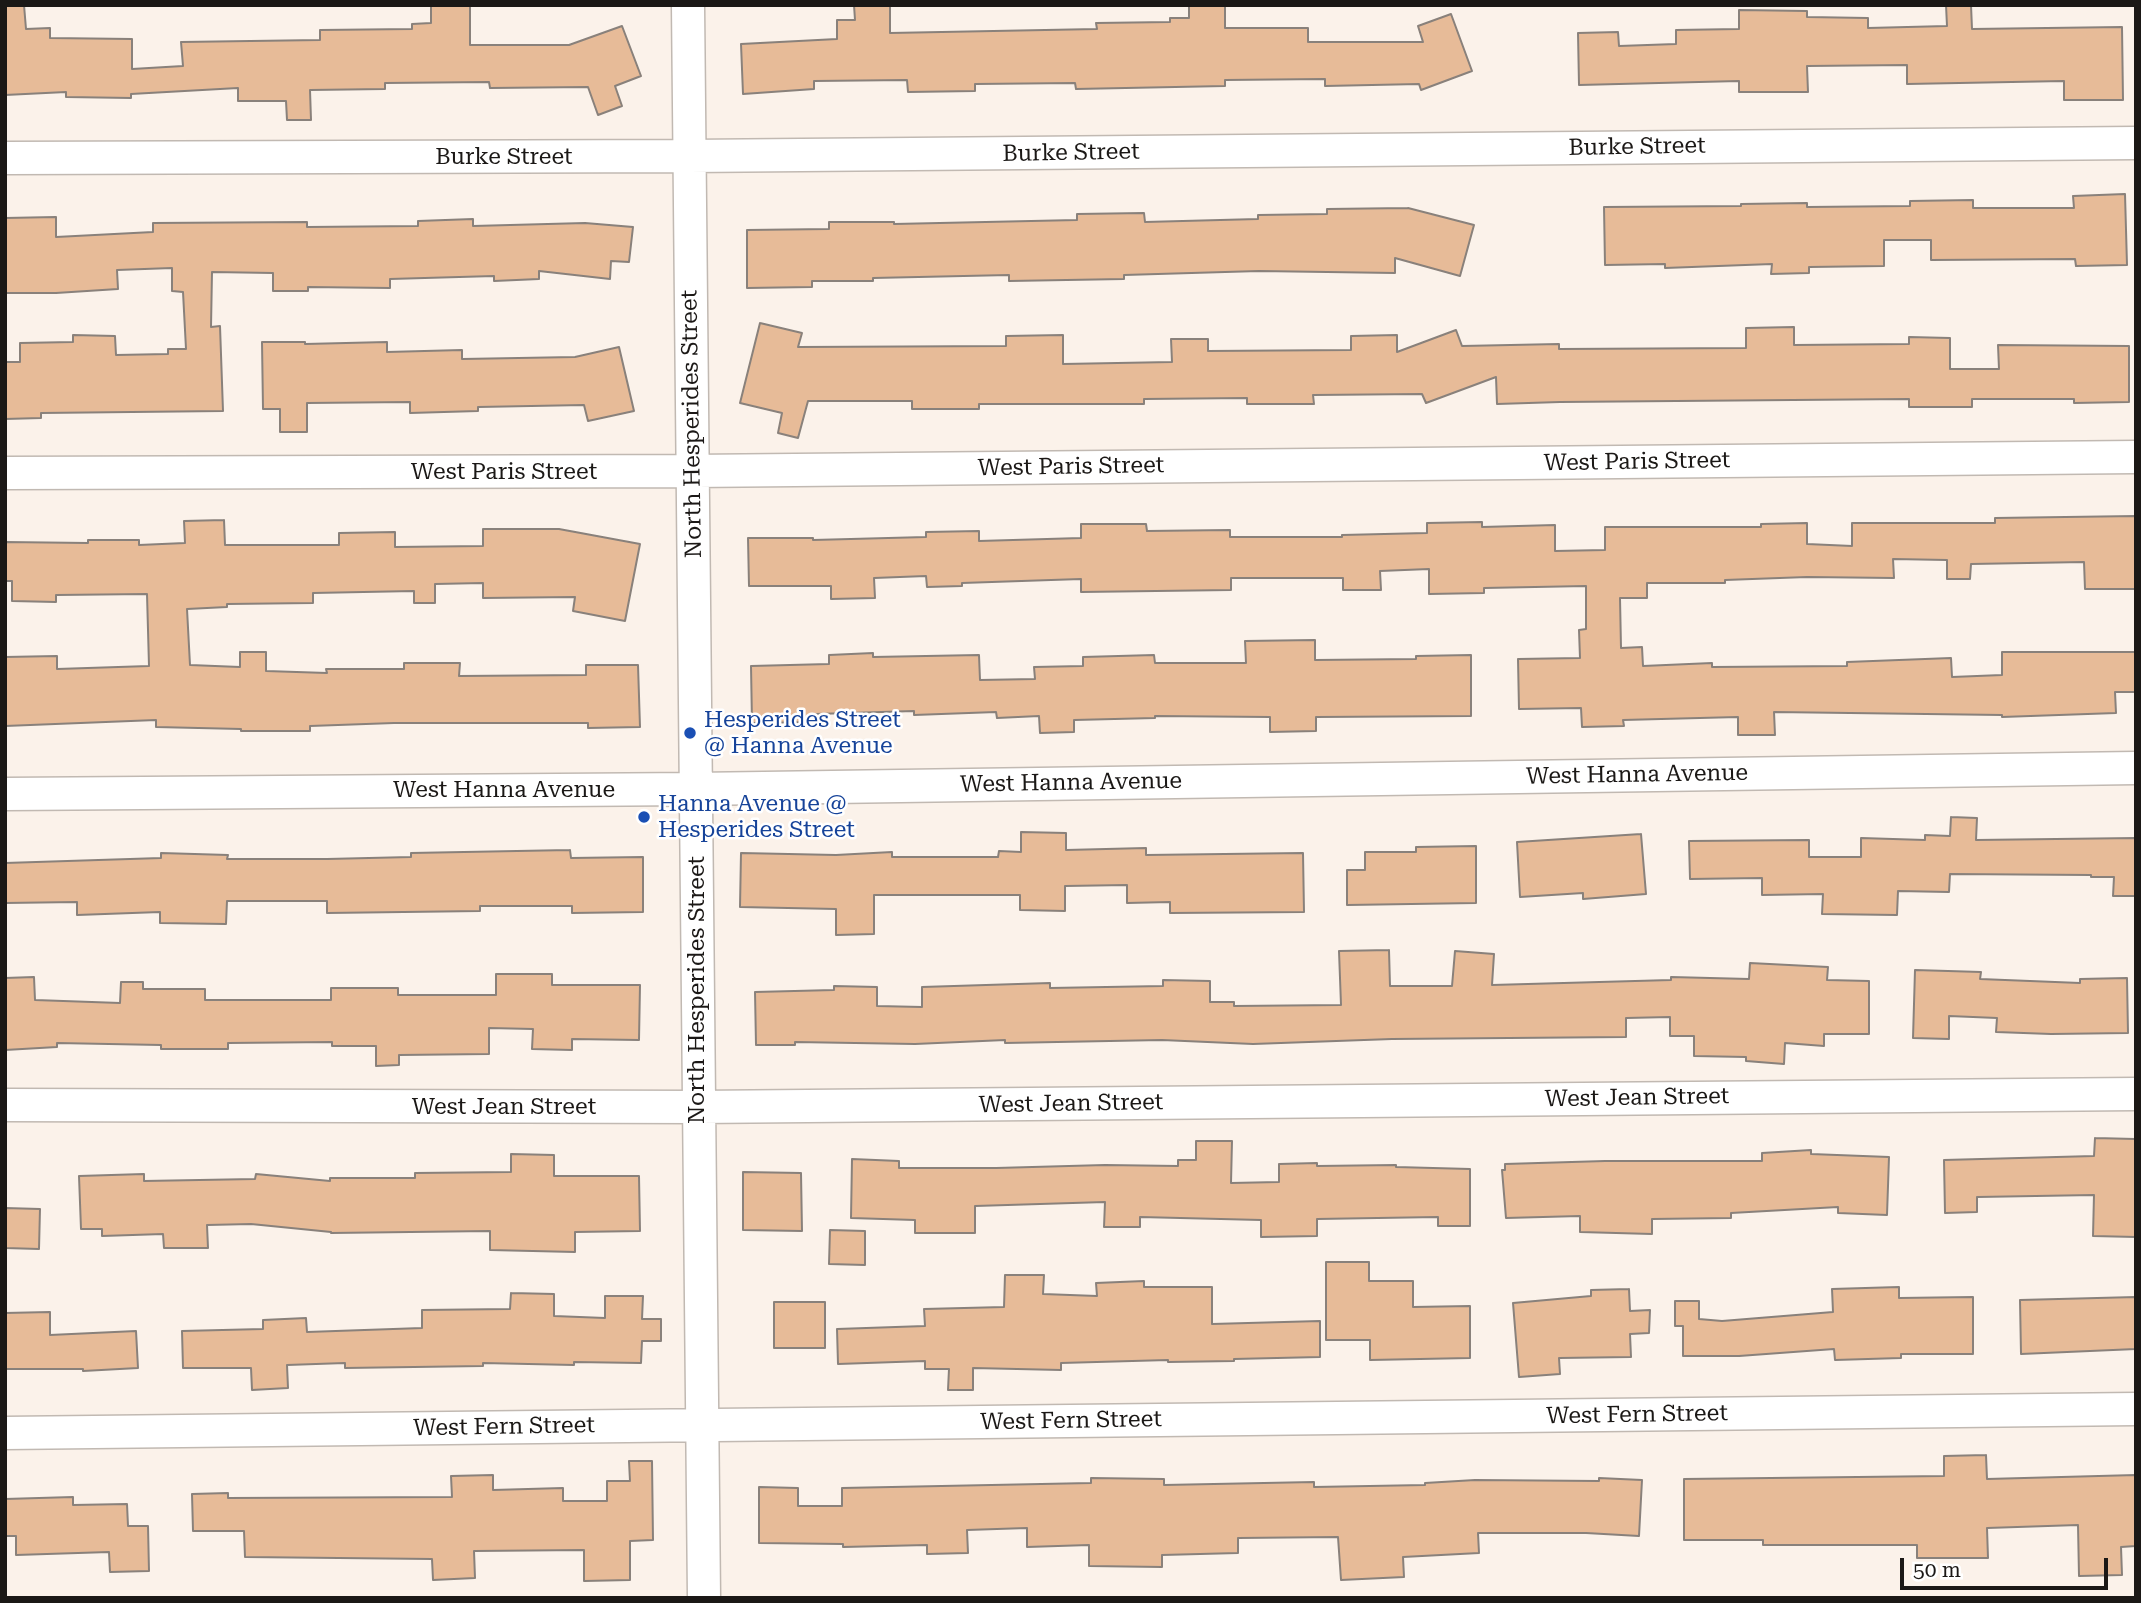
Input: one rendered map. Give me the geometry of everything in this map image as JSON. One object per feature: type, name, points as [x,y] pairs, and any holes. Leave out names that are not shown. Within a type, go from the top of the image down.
[{"type":"street","name":"North Hesperides Street","points":[[688,5],[704,1598]]},
{"type":"street","name":"Burke Street","points":[[5,158],[690,156],[2136,143]]},
{"type":"street","name":"West Paris Street","points":[[5,473],[692,471],[2136,457]]},
{"type":"street","name":"West Hanna Avenue","points":[[5,794],[695,789],[2136,768]]},
{"type":"street","name":"West Jean Street","points":[[5,1105],[697,1107],[2136,1094]]},
{"type":"street","name":"West Fern Street","points":[[5,1433],[2136,1409]]},
{"type":"building","points":[[5,5],[24,5],[26,29],[50,28],[50,38],[132,39],[132,69],[183,66],[181,42],[320,40],[320,30],[412,29],[412,24],[431,23],[431,5],[470,5],[470,45],[569,45],[622,26],[641,76],[615,86],[622,106],[598,115],[588,87],[490,88],[489,82],[385,83],[385,89],[310,90],[311,120],[287,120],[286,101],[238,101],[238,88],[131,94],[131,98],[66,97],[66,92],[5,95]]},
{"type":"building","points":[[854,5],[890,5],[890,33],[1097,29],[1096,23],[1170,22],[1170,18],[1189,18],[1189,5],[1225,5],[1225,28],[1308,28],[1308,42],[1423,42],[1418,26],[1451,14],[1472,71],[1421,90],[1419,84],[1325,86],[1325,79],[1225,80],[1225,86],[1076,89],[1075,83],[975,84],[975,91],[908,92],[907,80],[814,81],[814,89],[743,94],[741,44],[837,39],[837,20],[855,20]]},
{"type":"building","points":[[1946,5],[1971,5],[1972,29],[2122,27],[2123,100],[2064,100],[2064,81],[1907,84],[1907,65],[1807,66],[1808,92],[1739,92],[1739,81],[1579,85],[1578,33],[1618,32],[1619,46],[1676,44],[1676,30],[1739,29],[1739,10],[1807,11],[1807,17],[1868,18],[1868,28],[1947,26]]},
{"type":"building","points":[[2125,194],[2127,265],[2076,266],[2075,259],[1931,260],[1931,240],[1884,240],[1884,266],[1809,267],[1809,273],[1771,274],[1772,264],[1665,268],[1665,264],[1605,265],[1604,207],[1807,203],[1807,207],[1910,206],[1910,201],[1973,200],[1973,208],[2074,208],[2073,196]]},
{"type":"building","points":[[1408,208],[1474,225],[1460,276],[1395,258],[1395,273],[1259,271],[1124,275],[1124,279],[1009,281],[1009,275],[873,278],[873,281],[812,281],[812,287],[747,288],[747,230],[829,229],[829,222],[894,224],[1077,220],[1077,214],[1144,213],[1145,222],[1258,219],[1258,215],[1327,214],[1327,209]]},
{"type":"building","points":[[56,217],[56,237],[153,232],[153,223],[307,222],[307,227],[418,226],[418,221],[473,219],[473,226],[585,223],[633,227],[629,262],[611,261],[610,279],[539,271],[539,279],[494,281],[494,276],[390,279],[390,288],[308,287],[308,291],[273,291],[273,273],[212,272],[211,327],[220,326],[223,411],[41,413],[41,418],[5,419],[5,362],[20,362],[20,343],[73,342],[73,335],[115,336],[116,355],[168,354],[168,349],[186,349],[183,292],[172,291],[172,268],[117,270],[118,289],[5,293],[5,218]]},
{"type":"building","points":[[760,323],[802,333],[798,347],[1006,346],[1006,336],[1063,335],[1063,364],[1172,362],[1171,339],[1208,339],[1208,351],[1351,350],[1351,336],[1397,335],[1397,352],[1456,330],[1462,346],[1559,344],[1559,349],[1746,348],[1746,328],[1794,327],[1794,345],[1909,344],[1909,337],[1950,338],[1950,369],[1999,369],[1998,345],[2129,346],[2129,402],[1972,399],[1972,407],[1909,407],[1909,399],[1497,404],[1496,377],[1426,403],[1422,394],[1313,395],[1314,404],[1247,404],[1247,398],[1144,399],[1144,404],[979,404],[979,409],[912,409],[912,401],[808,401],[798,438],[778,433],[782,413],[740,403]]},
{"type":"building","points":[[262,342],[387,342],[387,352],[462,350],[462,359],[575,357],[619,347],[634,411],[588,421],[584,405],[478,407],[478,411],[410,413],[410,402],[307,403],[307,432],[280,432],[280,409],[263,409]]},
{"type":"building","points":[[2136,516],[2136,589],[2085,589],[2084,562],[1971,564],[1970,579],[1947,579],[1947,560],[1893,559],[1894,578],[1807,577],[1725,580],[1725,583],[1647,583],[1647,598],[1620,598],[1621,648],[1642,647],[1643,666],[1712,663],[1712,667],[1847,666],[1847,662],[1951,658],[1952,677],[2002,675],[2002,652],[2136,652],[2136,692],[2115,692],[2116,713],[2002,717],[1774,712],[1775,735],[1738,735],[1738,717],[1623,720],[1624,726],[1582,727],[1581,708],[1519,709],[1518,659],[1580,658],[1579,630],[1586,629],[1586,586],[1484,588],[1484,593],[1429,594],[1429,569],[1380,571],[1381,590],[1343,590],[1343,578],[1231,578],[1231,590],[1081,592],[1081,579],[962,583],[962,586],[927,587],[926,576],[874,578],[875,598],[831,599],[831,586],[749,586],[748,538],[813,540],[926,537],[926,532],[979,531],[979,541],[1081,538],[1081,524],[1146,524],[1147,531],[1230,530],[1230,537],[1342,537],[1427,533],[1427,523],[1482,522],[1482,527],[1555,525],[1555,551],[1605,550],[1605,527],[1761,527],[1761,524],[1807,523],[1807,544],[1852,546],[1852,523],[1995,523],[1995,518]]},
{"type":"building","points":[[224,520],[225,545],[339,545],[339,533],[395,532],[395,547],[483,546],[483,529],[559,529],[640,544],[625,621],[573,611],[575,597],[483,598],[483,583],[435,584],[435,603],[414,603],[414,591],[313,593],[313,603],[227,604],[227,607],[187,609],[190,665],[240,667],[240,652],[266,652],[266,671],[327,673],[326,669],[404,669],[404,663],[460,663],[459,676],[586,675],[586,665],[638,665],[640,727],[588,728],[588,723],[394,723],[310,726],[310,731],[241,731],[156,727],[156,720],[5,726],[5,657],[57,656],[57,669],[149,666],[147,594],[56,595],[56,602],[12,601],[12,581],[5,581],[5,542],[88,543],[88,540],[139,540],[139,545],[185,543],[184,521]]},
{"type":"building","points":[[1315,640],[1315,660],[1416,659],[1416,656],[1471,655],[1471,716],[1316,717],[1316,731],[1270,732],[1270,717],[1155,716],[1074,720],[1074,732],[1040,733],[1039,716],[997,718],[996,712],[816,714],[816,722],[752,723],[751,666],[829,664],[829,655],[979,655],[980,680],[1035,679],[1034,667],[1083,666],[1083,657],[1154,655],[1155,663],[1246,663],[1245,641]]},
{"type":"building","points":[[1951,817],[1977,818],[1976,840],[2136,838],[2136,896],[2113,896],[2114,877],[1950,874],[1949,892],[1898,891],[1897,915],[1822,914],[1823,894],[1762,895],[1762,878],[1690,879],[1689,841],[1809,840],[1809,857],[1861,857],[1861,838],[1925,840],[1925,835],[1950,836]]},
{"type":"building","points":[[1021,832],[1066,833],[1066,850],[1146,848],[1146,855],[1303,853],[1304,912],[1170,913],[1170,902],[1127,903],[1127,885],[1065,886],[1065,911],[1020,910],[1020,895],[874,895],[874,934],[836,935],[836,909],[740,907],[741,853],[836,855],[892,852],[892,857],[998,857],[999,851],[1021,852]]},
{"type":"building","points":[[1641,834],[1646,894],[1583,899],[1583,893],[1520,897],[1517,842]]},
{"type":"building","points":[[1476,846],[1476,903],[1347,905],[1347,870],[1365,870],[1365,852],[1416,852],[1416,847]]},
{"type":"building","points":[[570,850],[571,858],[643,857],[643,912],[572,913],[572,906],[480,906],[480,911],[327,913],[327,901],[227,901],[226,924],[160,923],[160,912],[77,915],[77,902],[5,903],[5,863],[161,858],[161,853],[228,855],[227,859],[327,859],[411,857],[411,853]]},
{"type":"building","points":[[1389,950],[1390,986],[1452,986],[1455,951],[1494,954],[1492,985],[1671,980],[1671,977],[1749,979],[1750,963],[1828,967],[1827,980],[1869,981],[1869,1034],[1824,1034],[1824,1046],[1785,1043],[1784,1064],[1746,1061],[1746,1057],[1694,1056],[1694,1036],[1670,1036],[1670,1017],[1626,1018],[1626,1037],[1392,1039],[1253,1044],[1162,1040],[1005,1043],[1005,1040],[915,1044],[795,1042],[795,1045],[756,1045],[755,992],[834,990],[834,986],[877,987],[877,1006],[922,1007],[922,987],[1050,983],[1050,988],[1163,986],[1163,980],[1210,981],[1210,1002],[1234,1002],[1234,1006],[1341,1005],[1339,951]]},
{"type":"building","points":[[1915,970],[1981,972],[1980,979],[2080,983],[2080,979],[2127,978],[2128,1033],[1996,1032],[1997,1018],[1949,1016],[1949,1039],[1913,1038]]},
{"type":"building","points":[[496,974],[552,974],[552,985],[640,985],[639,1040],[572,1039],[572,1050],[532,1049],[533,1029],[489,1028],[489,1054],[399,1055],[399,1065],[376,1066],[376,1046],[332,1046],[332,1042],[228,1043],[228,1049],[161,1049],[161,1045],[57,1043],[57,1047],[5,1050],[5,978],[34,977],[35,1000],[120,1003],[121,982],[143,982],[143,989],[205,989],[205,1000],[331,1000],[331,988],[398,988],[398,995],[496,995]]},
{"type":"building","points":[[2095,1138],[2135,1139],[2136,1237],[2093,1236],[2094,1195],[1977,1197],[1977,1212],[1945,1213],[1944,1160],[2094,1156]]},
{"type":"building","points":[[1196,1141],[1232,1141],[1231,1183],[1279,1182],[1279,1164],[1470,1169],[1470,1226],[1438,1226],[1438,1217],[1317,1219],[1317,1236],[1261,1237],[1261,1220],[1140,1217],[1140,1227],[1104,1227],[1105,1202],[975,1206],[975,1233],[915,1233],[915,1220],[851,1218],[852,1159],[899,1161],[899,1168],[1178,1166],[1178,1160],[1196,1160]]},
{"type":"building","points":[[1811,1150],[1811,1154],[1889,1157],[1887,1215],[1838,1213],[1838,1207],[1731,1213],[1731,1218],[1652,1219],[1652,1234],[1580,1232],[1580,1216],[1506,1218],[1502,1170],[1505,1170],[1505,1164],[1762,1161],[1762,1153]]},
{"type":"building","points":[[511,1154],[554,1155],[554,1176],[639,1176],[640,1231],[575,1232],[575,1252],[490,1250],[490,1231],[331,1233],[251,1224],[207,1225],[208,1248],[164,1248],[163,1234],[102,1236],[102,1229],[81,1229],[79,1176],[144,1174],[144,1181],[255,1179],[256,1174],[330,1181],[330,1178],[415,1178],[415,1173],[511,1172]]},
{"type":"building","points":[[743,1172],[801,1173],[802,1231],[743,1230]]},
{"type":"building","points":[[5,1208],[40,1209],[39,1249],[5,1248]]},
{"type":"building","points":[[830,1230],[865,1231],[865,1265],[829,1264]]},
{"type":"building","points":[[1326,1262],[1369,1262],[1369,1281],[1413,1281],[1413,1307],[1470,1306],[1470,1358],[1370,1360],[1370,1340],[1326,1340]]},
{"type":"building","points":[[1005,1275],[1044,1275],[1043,1294],[1097,1296],[1096,1283],[1144,1281],[1144,1287],[1212,1287],[1212,1324],[1320,1321],[1320,1357],[1061,1363],[1061,1370],[973,1368],[973,1390],[948,1390],[949,1369],[925,1369],[925,1361],[838,1364],[837,1329],[925,1326],[924,1309],[1004,1307]]},
{"type":"building","points":[[1899,1287],[1899,1298],[1973,1297],[1973,1354],[1901,1354],[1901,1358],[1835,1360],[1834,1349],[1739,1356],[1683,1356],[1683,1326],[1675,1326],[1675,1301],[1699,1301],[1699,1319],[1722,1321],[1833,1312],[1832,1289]]},
{"type":"building","points":[[1629,1289],[1630,1311],[1650,1310],[1649,1333],[1630,1334],[1631,1357],[1559,1358],[1560,1374],[1519,1377],[1513,1303],[1591,1296],[1591,1290]]},
{"type":"building","points":[[511,1293],[554,1294],[554,1316],[605,1318],[605,1296],[643,1296],[642,1319],[661,1319],[661,1341],[642,1341],[641,1363],[483,1363],[483,1366],[345,1368],[345,1363],[287,1365],[288,1388],[252,1390],[251,1368],[183,1368],[182,1331],[263,1329],[263,1320],[306,1318],[307,1332],[422,1328],[422,1310],[510,1309]]},
{"type":"building","points":[[2136,1297],[2136,1349],[2021,1354],[2020,1300]]},
{"type":"building","points":[[774,1302],[825,1302],[825,1348],[774,1348]]},
{"type":"building","points":[[50,1312],[50,1335],[136,1331],[138,1368],[83,1371],[5,1369],[5,1313]]},
{"type":"building","points":[[1986,1455],[1987,1479],[2136,1475],[2136,1546],[2121,1547],[2122,1575],[2079,1576],[2078,1525],[1987,1528],[1988,1558],[1917,1558],[1917,1545],[1763,1545],[1763,1540],[1684,1540],[1684,1479],[1944,1476],[1944,1456]]},
{"type":"building","points":[[629,1461],[652,1461],[653,1540],[630,1541],[630,1580],[584,1581],[584,1550],[474,1551],[475,1578],[433,1580],[432,1559],[245,1557],[244,1531],[193,1531],[192,1494],[228,1493],[228,1498],[452,1497],[451,1476],[493,1475],[493,1490],[563,1488],[563,1501],[607,1501],[607,1481],[630,1481]]},
{"type":"building","points":[[1091,1478],[1164,1479],[1164,1485],[1314,1482],[1314,1487],[1425,1485],[1475,1480],[1642,1480],[1639,1536],[1478,1533],[1479,1553],[1403,1557],[1404,1577],[1341,1580],[1338,1537],[1238,1538],[1238,1553],[1162,1555],[1162,1567],[1089,1566],[1089,1545],[1027,1547],[1027,1528],[967,1530],[968,1553],[927,1554],[927,1545],[843,1547],[843,1544],[759,1543],[759,1487],[798,1488],[798,1506],[842,1506],[842,1488],[1091,1483]]},
{"type":"building","points":[[73,1497],[73,1505],[127,1504],[128,1526],[148,1526],[149,1571],[110,1572],[109,1552],[16,1555],[16,1536],[5,1536],[5,1499]]},
{"type":"place","name":"Hesperides Street @ Hanna Avenue","points":[[690,733]]},
{"type":"place","name":"Hanna Avenue @ Hesperides Street","points":[[644,817]]}]
